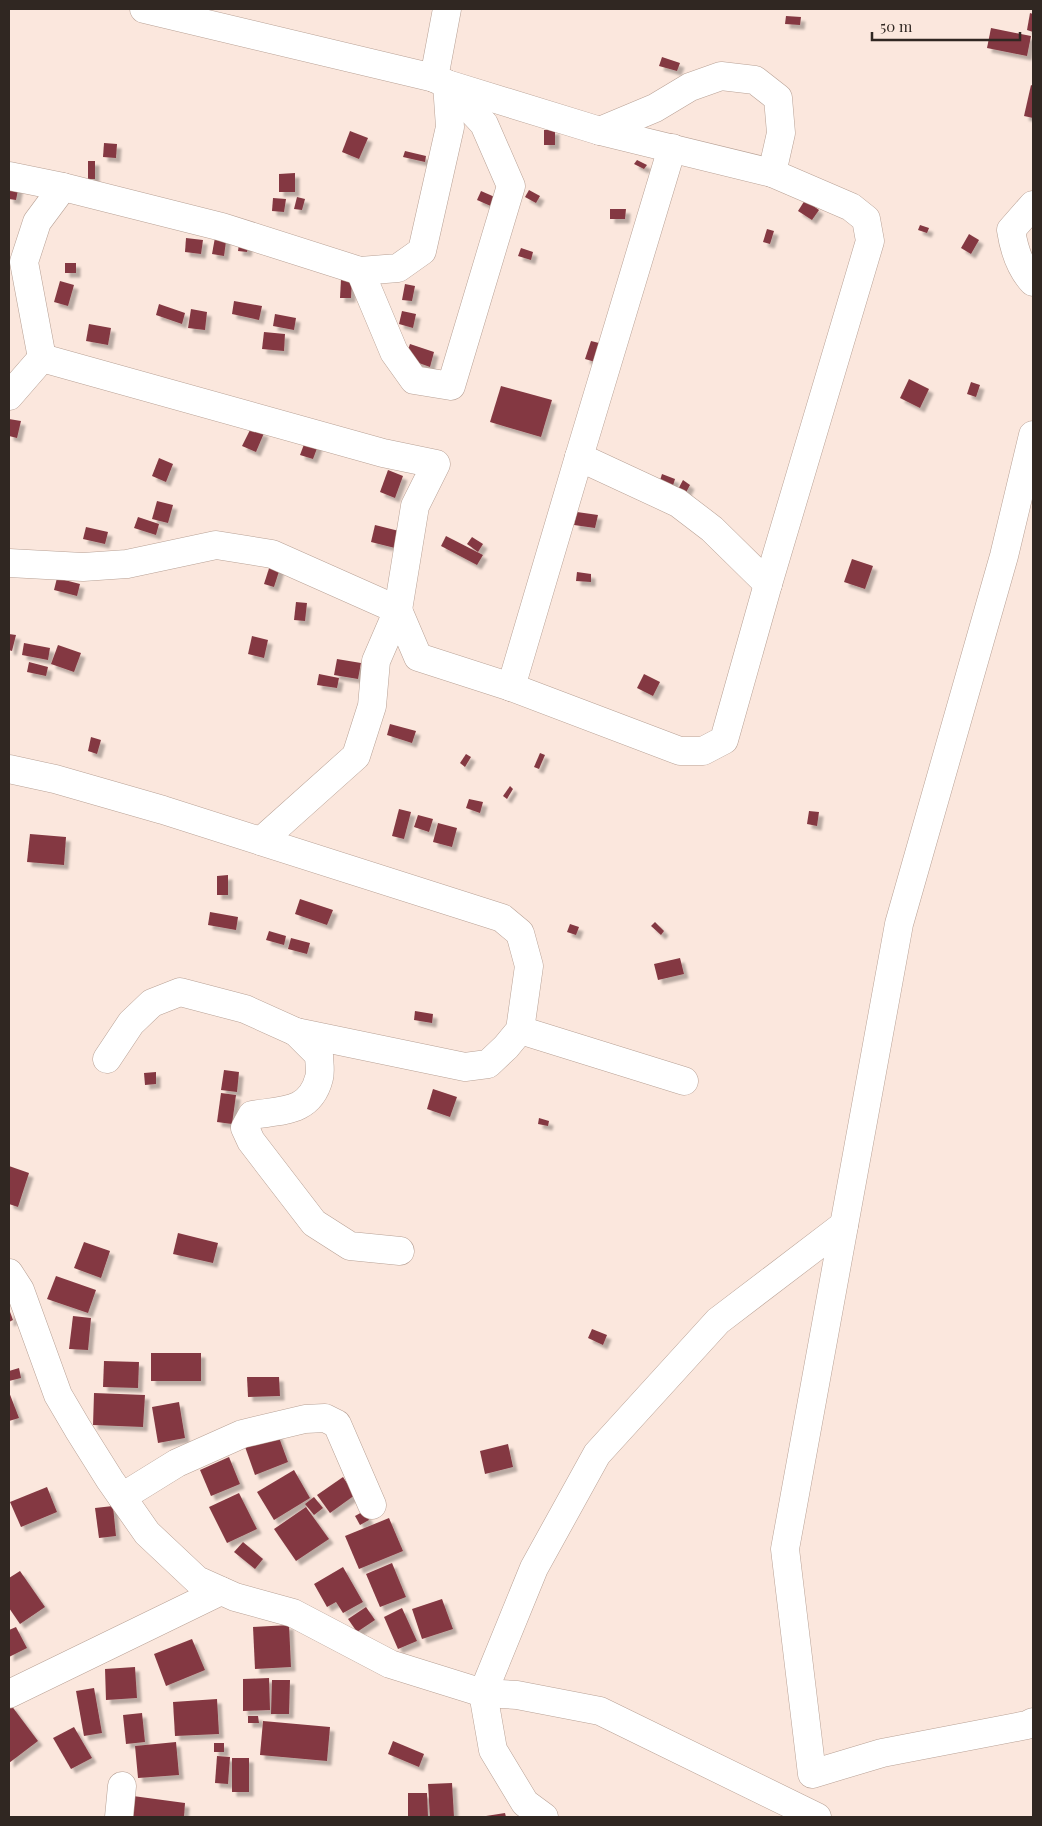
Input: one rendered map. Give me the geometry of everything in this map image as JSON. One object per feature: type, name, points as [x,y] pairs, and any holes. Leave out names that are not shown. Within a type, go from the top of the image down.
[{"type":"street","points":[[9,563],[83,567],[127,564],[216,545],[272,554],[398,610],[418,657],[512,687],[680,751],[703,751],[724,740],[870,240],[866,219],[851,207],[772,173],[600,131],[441,81],[144,9]]},
{"type":"street","points":[[9,176],[63,187],[222,227],[360,270],[398,268],[422,251],[450,127],[441,81],[447,9]]},
{"type":"street","points":[[600,131],[655,108],[690,87],[721,76],[755,80],[778,98],[781,133],[772,173]]},
{"type":"street","points":[[360,270],[394,352],[414,380],[451,386],[511,186],[484,124],[441,81]]},
{"type":"street","points":[[512,687],[578,456],[672,148]]},
{"type":"street","points":[[42,358],[24,262],[37,222],[63,187]]},
{"type":"street","points":[[1033,205],[1011,230],[1014,247],[1025,274],[1033,282]]},
{"type":"street","points":[[9,396],[42,358]]},
{"type":"street","points":[[42,358],[383,453],[436,464],[415,506],[398,610],[376,661],[372,706],[356,756],[261,841]]},
{"type":"street","points":[[823,1817],[812,1774],[785,1549],[899,924],[1004,556],[1033,435]]},
{"type":"street","points":[[578,456],[678,503],[712,529],[768,584]]},
{"type":"street","points":[[9,769],[55,779],[261,841],[502,918],[520,934],[529,966],[520,1030],[488,1064],[465,1067],[296,1032],[245,1009],[180,992],[152,1002],[131,1023],[107,1059]]},
{"type":"street","points":[[520,1030],[684,1081]]},
{"type":"street","points":[[296,1032],[319,1055],[320,1077],[312,1095],[298,1108],[252,1115],[245,1128],[250,1141],[314,1223],[350,1246],[400,1251]]},
{"type":"street","points":[[544,1817],[525,1803],[493,1750],[483,1694],[534,1568],[597,1454],[718,1322],[844,1225]]},
{"type":"street","points":[[9,1273],[20,1290],[58,1395],[147,1533],[197,1580],[235,1597],[294,1613],[390,1664],[483,1694],[517,1695],[600,1711],[818,1817]]},
{"type":"street","points":[[122,1497],[177,1462],[242,1434],[305,1418],[325,1418],[337,1424],[372,1504]]},
{"type":"street","points":[[9,1694],[221,1591]]},
{"type":"street","points":[[812,1774],[882,1753],[1027,1725],[1033,1722]]},
{"type":"street","points":[[119,1817],[122,1786]]},
{"type":"building","points":[[1030,13],[1033,14],[1033,32],[1027,30]]},
{"type":"building","points":[[786,16],[801,17],[800,25],[785,24]]},
{"type":"building","points":[[991,28],[1031,36],[1027,56],[987,48]]},
{"type":"building","points":[[662,57],[680,63],[677,71],[659,66]]},
{"type":"building","points":[[1031,85],[1033,86],[1033,118],[1024,116]]},
{"type":"building","points":[[544,130],[555,130],[555,145],[544,145]]},
{"type":"building","points":[[350,131],[368,138],[359,159],[342,152]]},
{"type":"building","points":[[104,143],[117,144],[116,158],[103,157]]},
{"type":"building","points":[[405,151],[426,156],[425,162],[403,157]]},
{"type":"building","points":[[637,160],[647,165],[644,169],[634,164]]},
{"type":"building","points":[[88,161],[95,161],[95,179],[88,179]]},
{"type":"building","points":[[295,173],[295,192],[279,192],[279,174]]},
{"type":"building","points":[[9,183],[19,185],[16,200],[9,199]]},
{"type":"building","points":[[529,190],[540,196],[536,203],[525,197]]},
{"type":"building","points":[[481,191],[497,198],[493,207],[477,200]]},
{"type":"building","points":[[297,197],[305,199],[302,210],[294,209]]},
{"type":"building","points":[[273,198],[286,199],[284,212],[272,211]]},
{"type":"building","points":[[805,200],[819,210],[812,220],[798,211]]},
{"type":"building","points":[[610,209],[626,209],[625,219],[610,219]]},
{"type":"building","points":[[920,225],[929,228],[927,233],[918,230]]},
{"type":"building","points":[[767,229],[774,231],[770,244],[763,242]]},
{"type":"building","points":[[216,232],[227,234],[224,256],[212,254]]},
{"type":"building","points":[[969,234],[979,240],[971,254],[961,248]]},
{"type":"building","points":[[240,237],[250,239],[247,252],[238,251]]},
{"type":"building","points":[[186,238],[203,240],[201,254],[185,252]]},
{"type":"building","points":[[521,248],[533,252],[531,260],[518,256]]},
{"type":"building","points":[[65,263],[76,263],[76,273],[65,273]]},
{"type":"building","points":[[341,279],[352,280],[351,298],[340,298]]},
{"type":"building","points":[[60,281],[74,285],[68,306],[54,302]]},
{"type":"building","points":[[405,284],[415,286],[412,301],[402,300]]},
{"type":"building","points":[[234,301],[262,306],[259,320],[232,314]]},
{"type":"building","points":[[159,304],[185,313],[182,324],[156,315]]},
{"type":"building","points":[[191,309],[207,312],[205,330],[188,328]]},
{"type":"building","points":[[402,311],[416,314],[413,328],[399,324]]},
{"type":"building","points":[[275,314],[296,318],[294,330],[273,326]]},
{"type":"building","points":[[89,324],[111,328],[108,345],[86,341]]},
{"type":"building","points":[[264,332],[285,334],[284,351],[262,349]]},
{"type":"building","points":[[591,341],[607,345],[602,364],[585,359]]},
{"type":"building","points":[[410,344],[434,352],[430,367],[405,358]]},
{"type":"building","points":[[909,379],[929,389],[920,408],[900,398]]},
{"type":"building","points":[[971,382],[980,385],[976,397],[967,394]]},
{"type":"building","points":[[501,386],[552,400],[541,437],[490,422]]},
{"type":"building","points":[[9,419],[21,421],[17,438],[9,436]]},
{"type":"building","points":[[251,428],[264,433],[256,452],[242,446]]},
{"type":"building","points":[[306,439],[319,443],[313,459],[300,455]]},
{"type":"building","points":[[159,458],[173,464],[166,482],[152,476]]},
{"type":"building","points":[[388,470],[403,476],[395,498],[380,492]]},
{"type":"building","points":[[662,474],[675,479],[671,492],[658,487]]},
{"type":"building","points":[[683,480],[690,485],[682,500],[675,495]]},
{"type":"building","points":[[157,501],[173,505],[168,523],[152,519]]},
{"type":"building","points":[[577,512],[598,515],[595,528],[574,525]]},
{"type":"building","points":[[138,517],[159,524],[156,535],[134,528]]},
{"type":"building","points":[[375,525],[399,531],[395,548],[371,542]]},
{"type":"building","points":[[86,527],[108,532],[105,544],[83,539]]},
{"type":"building","points":[[446,536],[483,555],[477,565],[441,546]]},
{"type":"building","points":[[472,537],[483,544],[478,552],[467,544]]},
{"type":"building","points":[[272,559],[282,562],[274,587],[264,584]]},
{"type":"building","points":[[852,559],[873,566],[865,589],[844,582]]},
{"type":"building","points":[[577,572],[591,574],[591,582],[576,581]]},
{"type":"building","points":[[57,578],[80,584],[77,596],[54,590]]},
{"type":"building","points":[[296,602],[307,603],[305,621],[294,620]]},
{"type":"building","points":[[9,634],[16,635],[12,651],[9,650]]},
{"type":"building","points":[[252,636],[268,640],[264,658],[248,654]]},
{"type":"building","points":[[24,643],[50,648],[48,660],[22,655]]},
{"type":"building","points":[[58,645],[81,653],[74,672],[51,664]]},
{"type":"building","points":[[337,659],[361,663],[358,679],[334,675]]},
{"type":"building","points":[[29,662],[48,667],[46,676],[27,672]]},
{"type":"building","points":[[319,674],[339,678],[337,688],[317,685]]},
{"type":"building","points":[[644,674],[660,682],[653,696],[637,688]]},
{"type":"building","points":[[390,724],[416,731],[412,743],[387,735]]},
{"type":"building","points":[[91,737],[101,740],[97,754],[88,751]]},
{"type":"building","points":[[540,753],[545,755],[539,769],[534,767]]},
{"type":"building","points":[[466,754],[471,757],[465,767],[460,763]]},
{"type":"building","points":[[510,786],[513,789],[507,799],[503,796]]},
{"type":"building","points":[[469,799],[483,802],[480,813],[466,808]]},
{"type":"building","points":[[399,809],[411,812],[404,839],[392,836]]},
{"type":"building","points":[[809,811],[819,812],[817,826],[807,824]]},
{"type":"building","points":[[418,815],[433,819],[429,832],[414,827]]},
{"type":"building","points":[[438,823],[457,828],[452,847],[433,842]]},
{"type":"building","points":[[30,834],[66,837],[64,865],[27,862]]},
{"type":"building","points":[[228,875],[228,895],[217,895],[217,876]]},
{"type":"building","points":[[300,899],[333,910],[327,925],[295,914]]},
{"type":"building","points":[[210,912],[238,917],[236,930],[208,925]]},
{"type":"building","points":[[655,922],[664,931],[661,935],[651,926]]},
{"type":"building","points":[[570,924],[579,927],[576,935],[567,932]]},
{"type":"building","points":[[269,931],[286,936],[284,945],[266,940]]},
{"type":"building","points":[[291,938],[310,943],[307,954],[288,949]]},
{"type":"building","points":[[680,958],[684,974],[658,980],[654,964]]},
{"type":"building","points":[[415,1011],[433,1014],[432,1023],[414,1020]]},
{"type":"building","points":[[224,1070],[239,1072],[237,1092],[221,1090]]},
{"type":"building","points":[[156,1072],[156,1084],[145,1085],[144,1073]]},
{"type":"building","points":[[433,1089],[457,1097],[450,1117],[427,1109]]},
{"type":"building","points":[[221,1093],[236,1095],[232,1124],[217,1122]]},
{"type":"building","points":[[539,1118],[549,1121],[548,1126],[538,1124]]},
{"type":"building","points":[[9,1166],[29,1173],[18,1207],[9,1204]]},
{"type":"building","points":[[178,1233],[218,1243],[213,1263],[173,1254]]},
{"type":"building","points":[[84,1242],[110,1251],[101,1278],[74,1268]]},
{"type":"building","points":[[56,1276],[96,1290],[88,1313],[47,1299]]},
{"type":"building","points":[[9,1309],[13,1320],[9,1322]]},
{"type":"building","points":[[73,1316],[91,1318],[88,1350],[69,1349]]},
{"type":"building","points":[[592,1329],[607,1335],[603,1345],[588,1338]]},
{"type":"building","points":[[151,1353],[201,1353],[201,1381],[151,1381]]},
{"type":"building","points":[[104,1361],[139,1362],[138,1388],[103,1387]]},
{"type":"building","points":[[19,1368],[21,1378],[9,1381],[9,1371]]},
{"type":"building","points":[[247,1377],[279,1377],[280,1396],[248,1397]]},
{"type":"building","points":[[9,1392],[19,1418],[9,1421]]},
{"type":"building","points":[[94,1393],[145,1395],[143,1427],[93,1425]]},
{"type":"building","points":[[179,1402],[185,1438],[158,1443],[152,1407]]},
{"type":"building","points":[[277,1432],[288,1462],[255,1475],[244,1444]]},
{"type":"building","points":[[508,1444],[513,1467],[485,1474],[480,1451]]},
{"type":"building","points":[[229,1457],[240,1484],[211,1496],[200,1470]]},
{"type":"building","points":[[294,1470],[310,1498],[274,1520],[257,1492]]},
{"type":"building","points":[[343,1477],[355,1495],[330,1513],[317,1495]]},
{"type":"building","points":[[47,1487],[57,1512],[21,1527],[10,1502]]},
{"type":"building","points":[[239,1493],[257,1529],[227,1543],[209,1507]]},
{"type":"building","points":[[314,1497],[323,1508],[314,1515],[305,1504]]},
{"type":"building","points":[[113,1506],[116,1536],[99,1538],[95,1508]]},
{"type":"building","points":[[306,1507],[329,1539],[296,1561],[274,1529]]},
{"type":"building","points":[[364,1511],[369,1520],[360,1525],[355,1516]]},
{"type":"building","points":[[389,1518],[403,1551],[359,1569],[345,1536]]},
{"type":"building","points":[[243,1542],[263,1559],[255,1569],[234,1552]]},
{"type":"building","points":[[392,1563],[406,1597],[380,1607],[366,1574]]},
{"type":"building","points":[[343,1567],[363,1602],[343,1613],[336,1602],[327,1607],[314,1584]]},
{"type":"building","points":[[20,1571],[45,1607],[20,1624],[9,1608],[9,1578]]},
{"type":"building","points":[[442,1599],[453,1629],[422,1639],[412,1609]]},
{"type":"building","points":[[366,1607],[375,1620],[357,1632],[348,1619]]},
{"type":"building","points":[[402,1608],[417,1641],[398,1649],[384,1617]]},
{"type":"building","points":[[289,1625],[291,1667],[255,1669],[253,1627]]},
{"type":"building","points":[[16,1627],[27,1648],[9,1657],[9,1630]]},
{"type":"building","points":[[192,1639],[205,1670],[166,1686],[154,1654]]},
{"type":"building","points":[[135,1667],[137,1698],[106,1700],[105,1669]]},
{"type":"building","points":[[269,1678],[270,1710],[243,1711],[243,1679]]},
{"type":"building","points":[[272,1680],[290,1680],[289,1714],[271,1714]]},
{"type":"building","points":[[94,1688],[102,1733],[84,1736],[76,1691]]},
{"type":"building","points":[[217,1699],[219,1734],[175,1736],[173,1702]]},
{"type":"building","points":[[11,1705],[38,1741],[9,1763],[9,1707]]},
{"type":"building","points":[[142,1713],[145,1742],[126,1744],[123,1715]]},
{"type":"building","points":[[248,1716],[258,1716],[259,1723],[248,1723]]},
{"type":"building","points":[[263,1721],[330,1727],[327,1761],[260,1755]]},
{"type":"building","points":[[74,1727],[92,1758],[71,1769],[53,1738]]},
{"type":"building","points":[[393,1741],[424,1754],[419,1767],[388,1754]]},
{"type":"building","points":[[176,1742],[179,1775],[138,1778],[135,1746]]},
{"type":"building","points":[[214,1743],[224,1743],[224,1752],[214,1752]]},
{"type":"building","points":[[217,1756],[230,1757],[228,1784],[215,1783]]},
{"type":"building","points":[[232,1758],[249,1758],[249,1792],[232,1792]]},
{"type":"building","points":[[452,1783],[454,1817],[430,1817],[428,1784]]},
{"type":"building","points":[[408,1793],[427,1793],[428,1817],[408,1817]]},
{"type":"building","points":[[133,1796],[185,1803],[184,1817],[131,1817]]},
{"type":"building","points":[[505,1813],[506,1817],[486,1816]]}]
